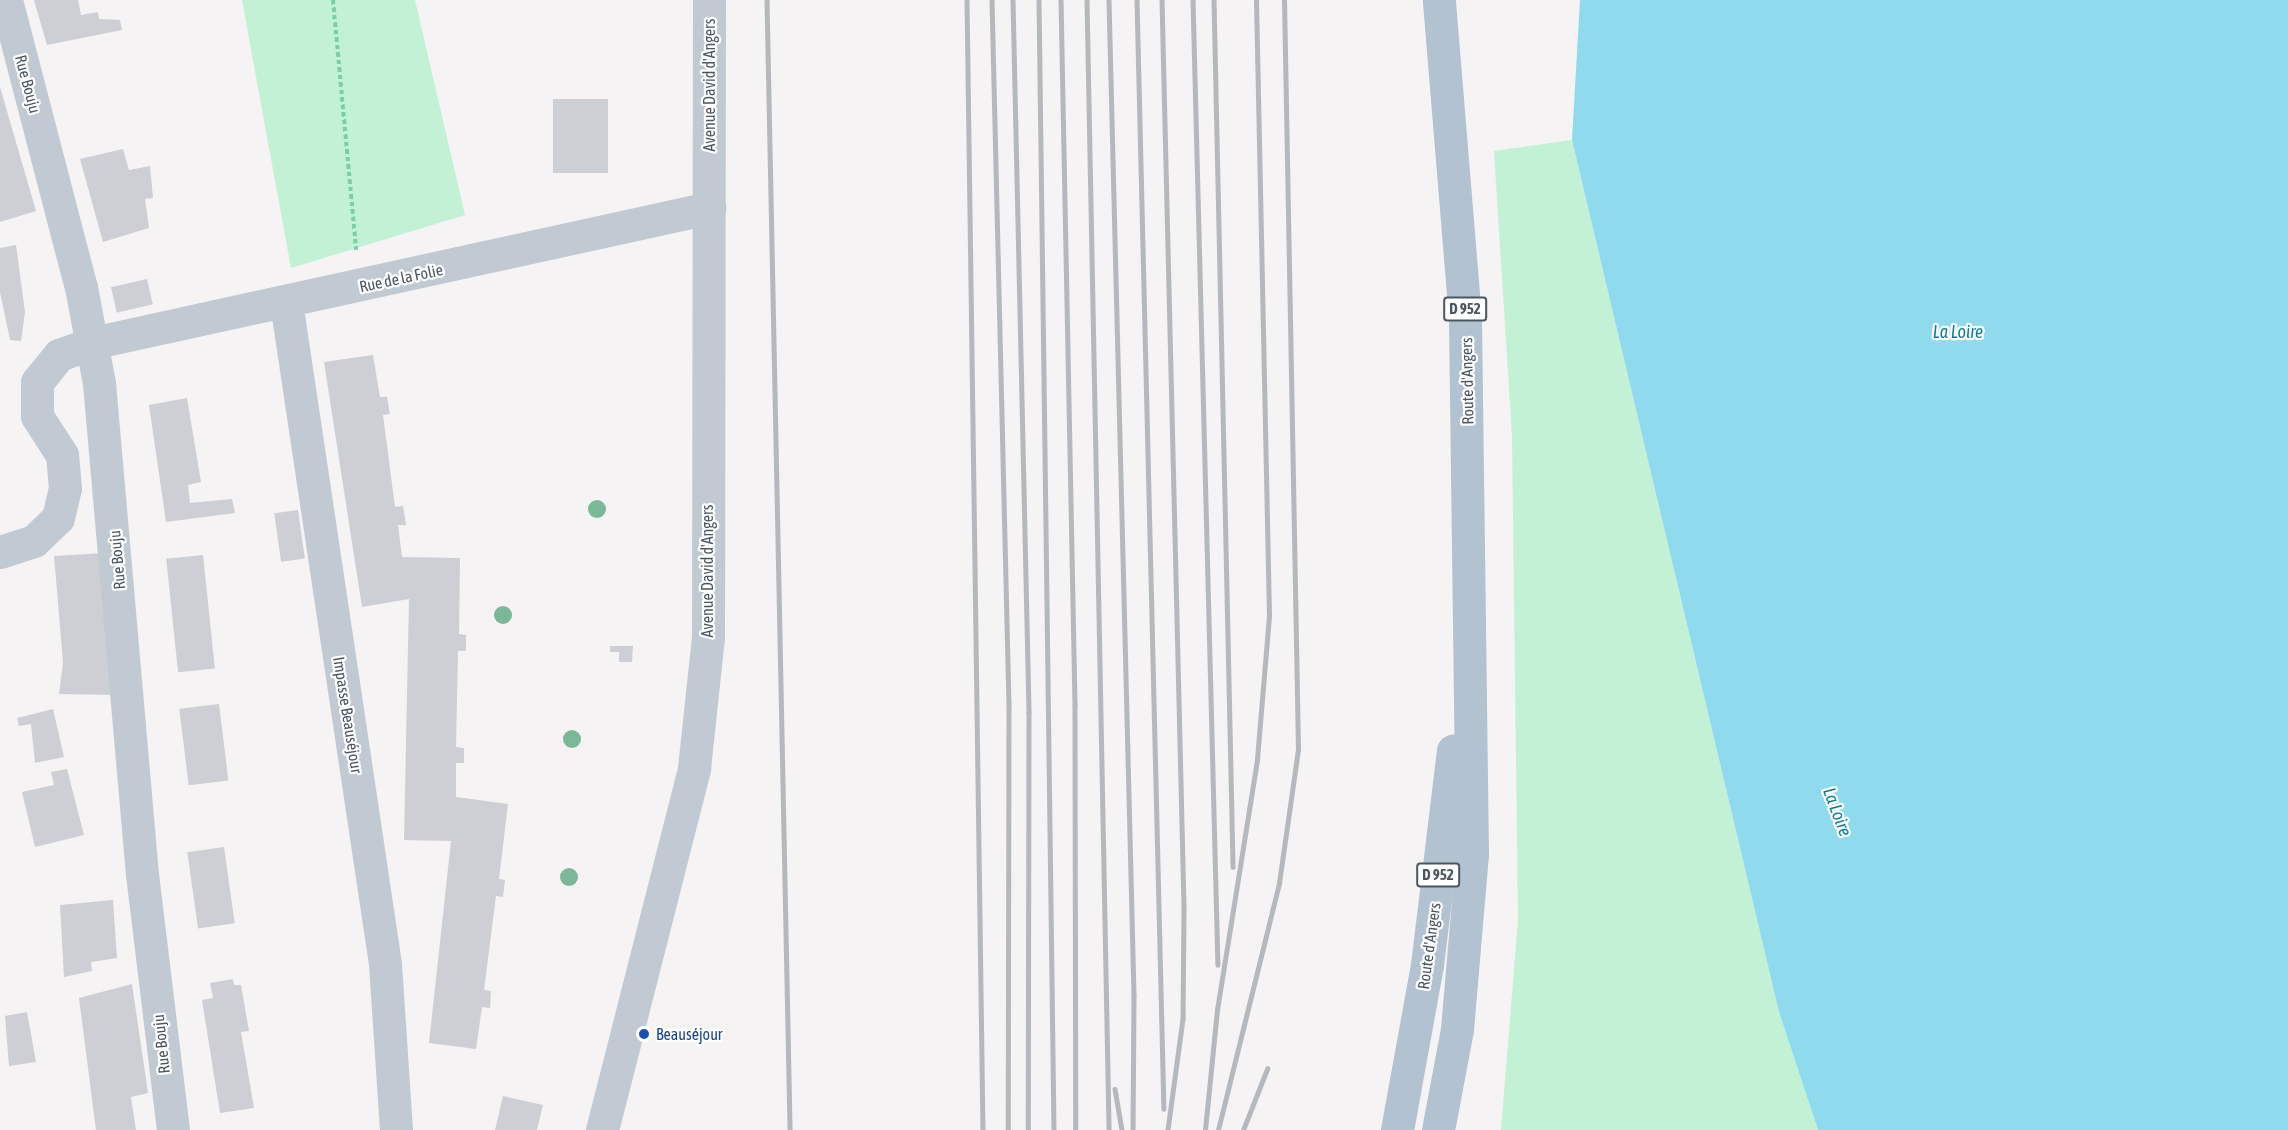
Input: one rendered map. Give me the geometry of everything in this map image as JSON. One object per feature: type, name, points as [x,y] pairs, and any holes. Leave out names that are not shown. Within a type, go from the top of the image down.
[{"type":"main road","name":"Route d'Angers","points":[[1438,1130],[1457,1029],[1472,854],[1467,618],[1465,318],[1439,0]]},
{"type":"main road","name":"Route d'Angers","points":[[1397,1130],[1427,965],[1467,618]]},
{"type":"street","name":"Rue Bouju","points":[[6,0],[92,342],[118,566],[143,886],[173,1130]]},
{"type":"street","name":"Avenue David d'Angers","points":[[602,1130],[694,768],[708,637],[709,0]]},
{"type":"street","name":"Rue de la Folie","points":[[0,552],[34,541],[58,518],[65,488],[62,455],[37,416],[37,382],[59,355],[92,342],[359,288],[708,208]]},
{"type":"street","name":"Impasse Beauséjour","points":[[286,302],[385,964],[396,1130]]},
{"type":"path","points":[[333,0],[359,288]]},
{"type":"green space","points":[[242,0],[415,0],[465,215],[291,268]]},
{"type":"green space","points":[[1572,140],[1779,1012],[1818,1130],[1501,1130],[1518,920],[1512,435],[1494,151]]},
{"type":"water","name":"La Loire","points":[[1580,0],[2288,0],[2288,1130],[1818,1130],[1779,1012],[1572,140]]},
{"type":"building","points":[[34,0],[78,0],[81,15],[98,12],[99,19],[120,20],[122,30],[47,45]]},
{"type":"building","points":[[0,87],[36,211],[0,222]]},
{"type":"building","points":[[553,99],[608,99],[608,173],[553,173]]},
{"type":"building","points":[[123,149],[129,170],[150,166],[153,198],[145,199],[149,228],[103,242],[80,159]]},
{"type":"building","points":[[16,245],[25,312],[21,341],[10,340],[0,292],[0,248]]},
{"type":"building","points":[[147,279],[153,304],[117,313],[111,287]]},
{"type":"building","points":[[373,355],[380,397],[387,397],[390,414],[383,415],[395,507],[403,506],[406,525],[398,525],[402,557],[460,558],[459,634],[466,635],[466,651],[458,651],[456,747],[464,748],[464,763],[456,763],[456,797],[508,804],[499,879],[505,880],[503,897],[496,896],[484,990],[491,991],[490,1008],[482,1007],[476,1049],[429,1043],[451,841],[404,840],[409,599],[362,607],[324,362]]},
{"type":"building","points":[[187,398],[201,482],[188,485],[190,503],[232,499],[235,513],[166,522],[149,405]]},
{"type":"building","points":[[298,510],[305,559],[281,562],[274,513]]},
{"type":"building","points":[[105,553],[113,695],[59,694],[63,662],[54,556]]},
{"type":"building","points":[[203,555],[215,668],[178,672],[166,559]]},
{"type":"building","points":[[610,646],[633,646],[632,662],[619,662],[619,652],[610,652]]},
{"type":"building","points":[[219,704],[228,780],[189,785],[179,709]]},
{"type":"building","points":[[53,709],[64,757],[35,763],[31,724],[19,726],[17,718]]},
{"type":"building","points":[[67,769],[84,835],[35,847],[22,792],[54,785],[51,772]]},
{"type":"building","points":[[224,847],[235,923],[198,928],[187,852]]},
{"type":"building","points":[[113,900],[117,958],[91,962],[92,971],[64,977],[60,905]]},
{"type":"building","points":[[233,979],[234,985],[241,985],[249,1031],[241,1032],[254,1108],[220,1113],[202,1000],[213,998],[210,983]]},
{"type":"building","points":[[132,984],[148,1093],[131,1097],[136,1130],[96,1130],[79,998]]},
{"type":"building","points":[[27,1012],[36,1062],[9,1066],[5,1016]]},
{"type":"building","points":[[503,1096],[543,1105],[537,1130],[495,1130]]},
{"type":"railway","points":[[767,0],[790,1130]]},
{"type":"railway","points":[[967,0],[983,1130]]},
{"type":"railway","points":[[992,0],[1009,704],[1008,1130]]},
{"type":"railway","points":[[1013,0],[1029,712],[1028,1130]]},
{"type":"railway","points":[[1039,0],[1054,1130]]},
{"type":"railway","points":[[1061,0],[1075,705],[1076,1130]]},
{"type":"railway","points":[[1087,0],[1109,1130]]},
{"type":"railway","points":[[1109,0],[1134,995],[1133,1130]]},
{"type":"railway","points":[[1137,0],[1164,1109]]},
{"type":"railway","points":[[1162,0],[1184,909],[1183,1019],[1168,1130]]},
{"type":"railway","points":[[1193,0],[1218,965]]},
{"type":"railway","points":[[1214,0],[1233,867]]},
{"type":"railway","points":[[1205,1130],[1217,1010],[1257,759],[1269,616],[1256,0]]},
{"type":"railway","points":[[1218,1130],[1279,883],[1298,749],[1284,0]]},
{"type":"railway","points":[[1243,1130],[1267,1069]]},
{"type":"railway","points":[[1115,1089],[1122,1130]]},
{"type":"place","name":"Beauséjour","points":[[644,1034]]}]
